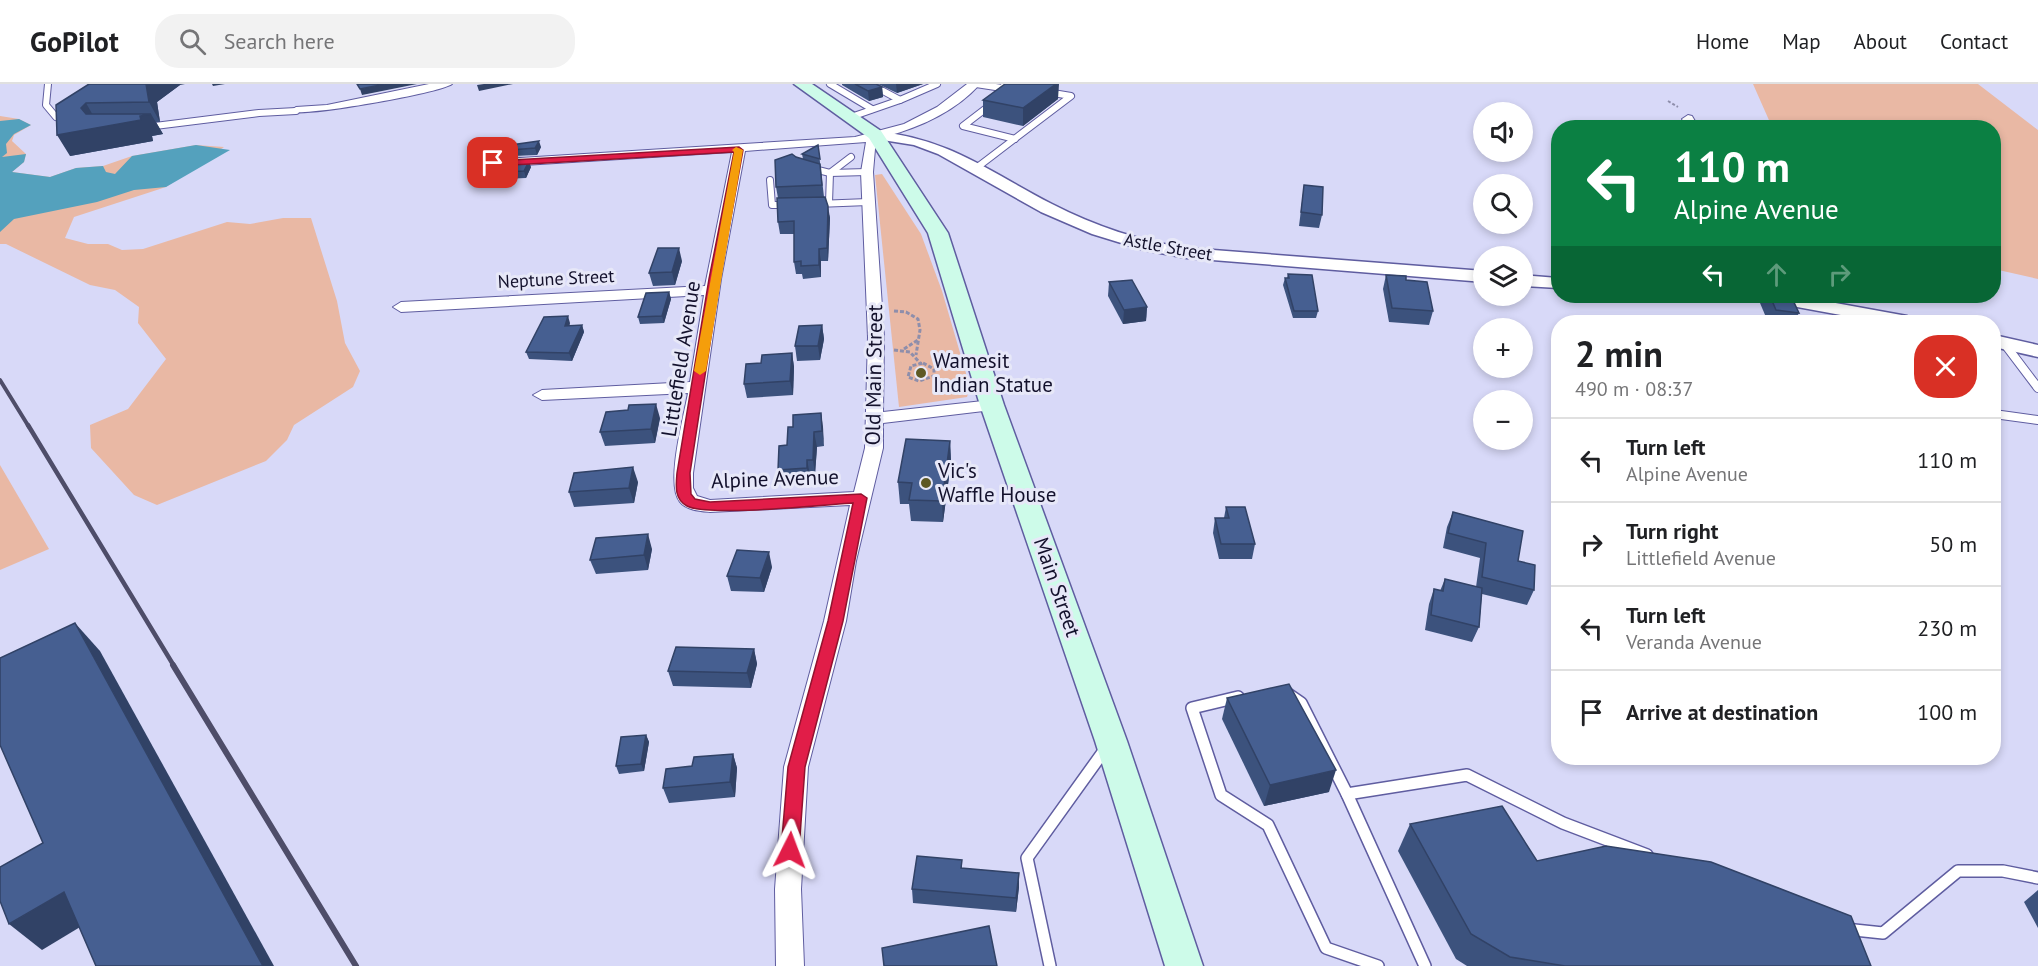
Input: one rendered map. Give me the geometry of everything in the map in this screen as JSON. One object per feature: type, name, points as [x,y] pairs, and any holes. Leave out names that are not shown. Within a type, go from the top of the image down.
[{"type":"main road","name":"Main Street","points":[[806,87],[875,135],[938,233],[992,405],[1111,741],[1184,966]]},
{"type":"street","points":[[296,111],[327,108],[446,84]]},
{"type":"street","points":[[493,163],[840,143],[899,130],[920,121],[975,84]]},
{"type":"street","name":"Astle Street","points":[[875,135],[898,137],[930,145],[1088,228],[1146,247],[1187,253],[1473,276]]},
{"type":"street","name":"Old Main Street","points":[[790,966],[788,889],[796,767],[835,621],[874,448],[876,312],[867,172],[870,149],[875,135]]},
{"type":"street","name":"Littlefield Avenue","points":[[691,502],[682,489],[739,150]]},
{"type":"street","points":[[1533,281],[1551,282]]},
{"type":"street","name":"Neptune Street","points":[[401,307],[714,290]]},
{"type":"street","points":[[1817,303],[1873,315]]},
{"type":"street","points":[[2001,342],[2038,351]]},
{"type":"street","points":[[542,395],[698,387]]},
{"type":"street","points":[[876,418],[992,405]]},
{"type":"street","name":"Alpine Avenue","points":[[691,502],[710,506],[861,498]]},
{"type":"lane","points":[[48,84],[46,105],[56,117]]},
{"type":"lane","points":[[806,87],[830,84],[872,109]]},
{"type":"lane","points":[[870,84],[900,100]]},
{"type":"lane","points":[[851,117],[937,84]]},
{"type":"lane","points":[[975,84],[1018,86]]},
{"type":"lane","points":[[975,169],[1071,96],[1040,90]]},
{"type":"lane","points":[[998,99],[963,126],[1015,139]]},
{"type":"lane","points":[[145,128],[168,127],[268,110],[296,111]]},
{"type":"lane","points":[[830,173],[851,157]]},
{"type":"lane","points":[[799,165],[830,173],[867,172]]},
{"type":"lane","points":[[829,203],[830,173]]},
{"type":"lane","points":[[770,180],[772,205],[795,204]]},
{"type":"lane","points":[[806,204],[868,202]]},
{"type":"lane","points":[[2001,344],[2038,388]]},
{"type":"lane","points":[[2001,415],[2038,420]]},
{"type":"lane","points":[[1278,688],[1301,703],[1347,794],[1425,966]]},
{"type":"lane","points":[[1246,696],[1192,708],[1221,795],[1268,825],[1326,948],[1378,966]]},
{"type":"lane","points":[[1050,966],[1027,858],[1111,741]]},
{"type":"lane","points":[[1347,794],[1467,775],[1563,823],[1664,861]]},
{"type":"lane","points":[[1837,926],[1883,933],[1958,871],[2003,871],[2038,878]]},
{"type":"path","points":[[876,312],[914,313],[922,325],[916,355],[920,363]]},
{"type":"path","points":[[903,350],[918,340]]},
{"type":"path","points":[[876,352],[903,350],[916,355]]},
{"type":"path","points":[[920,363],[929,364],[934,369],[934,376],[919,381],[908,377],[911,366],[920,363]]},
{"type":"shaded area","points":[[1753,84],[1978,84],[2038,130],[2038,279],[2001,271],[2001,120],[1769,120]]},
{"type":"shaded area","points":[[0,116],[19,119],[31,125],[14,135],[12,141],[26,154],[24,162],[12,172],[50,177],[76,168],[103,166],[132,156],[196,145],[224,147],[166,187],[74,217],[65,238],[88,244],[108,244],[122,250],[143,249],[227,222],[250,224],[283,218],[311,218],[337,301],[345,343],[360,371],[353,387],[294,425],[287,440],[266,461],[157,505],[134,495],[91,448],[90,425],[128,409],[166,359],[138,323],[139,307],[115,290],[90,285],[6,244],[0,244]]},
{"type":"shaded area","points":[[882,174],[921,234],[942,291],[970,387],[967,397],[899,407],[875,175]]},
{"type":"shaded area","points":[[0,465],[49,549],[0,570]]},
{"type":"water","points":[[19,119],[31,125],[14,134],[6,144],[7,153],[2,157],[26,154],[24,162],[12,172],[50,177],[76,168],[103,166],[106,172],[115,174],[132,156],[196,145],[230,150],[166,187],[134,190],[97,202],[14,219],[0,232],[0,121]]},
{"type":"building","points":[[89,84],[146,84],[149,102],[86,103],[81,108],[86,114],[151,114],[140,116],[141,120],[57,135],[56,105]]},
{"type":"building","points":[[357,84],[385,84],[360,89]]},
{"type":"building","points":[[855,84],[876,84],[882,87],[868,91]]},
{"type":"building","points":[[1005,84],[1056,84],[1023,108],[983,100]]},
{"type":"building","points":[[539,141],[535,148],[511,150],[511,145]]},
{"type":"building","points":[[818,145],[820,159],[802,154]]},
{"type":"building","points":[[792,154],[820,164],[822,185],[776,187],[775,160]]},
{"type":"building","points":[[529,161],[524,171],[501,172],[507,162]]},
{"type":"building","points":[[1304,185],[1323,187],[1322,215],[1301,212]]},
{"type":"building","points":[[825,197],[828,206],[827,248],[819,249],[819,265],[801,266],[801,261],[794,262],[794,221],[778,222],[777,198]]},
{"type":"building","points":[[658,248],[679,248],[672,272],[649,273]]},
{"type":"building","points":[[1288,274],[1312,275],[1318,311],[1294,311],[1285,278],[1289,278]]},
{"type":"building","points":[[1386,275],[1406,276],[1406,280],[1427,282],[1433,311],[1392,308]]},
{"type":"building","points":[[1132,280],[1147,307],[1124,310],[1109,282]]},
{"type":"building","points":[[669,292],[662,316],[638,317],[646,293]]},
{"type":"building","points":[[1773,303],[1794,303],[1799,313],[1776,310]]},
{"type":"building","points":[[568,316],[565,326],[582,325],[569,353],[526,352],[544,317]]},
{"type":"building","points":[[822,325],[818,346],[795,346],[799,326]]},
{"type":"building","points":[[792,353],[790,381],[744,384],[746,364],[761,363],[762,355]]},
{"type":"building","points":[[656,404],[651,429],[600,432],[606,412],[628,410],[629,405]]},
{"type":"building","points":[[821,413],[822,431],[814,432],[813,460],[807,460],[807,468],[778,470],[779,446],[787,445],[788,427],[793,427],[793,415]]},
{"type":"building","points":[[906,439],[950,441],[942,501],[909,500],[912,483],[898,482]]},
{"type":"building","points":[[633,467],[629,488],[569,492],[574,473]]},
{"type":"building","points":[[1226,507],[1245,507],[1255,544],[1221,544],[1215,518],[1229,518]]},
{"type":"building","points":[[1453,512],[1523,531],[1518,561],[1535,565],[1534,590],[1482,577],[1486,543],[1448,533]]},
{"type":"building","points":[[648,534],[644,555],[590,560],[596,538]]},
{"type":"building","points":[[737,550],[769,552],[760,578],[727,576]]},
{"type":"building","points":[[1445,579],[1482,588],[1479,627],[1431,615],[1434,589],[1443,591]]},
{"type":"building","points":[[75,623],[263,966],[96,966],[64,892],[9,924],[0,901],[0,867],[43,843],[0,745],[0,658]]},
{"type":"building","points":[[676,647],[754,649],[747,673],[668,671]]},
{"type":"building","points":[[1289,684],[1336,770],[1270,785],[1227,698]]},
{"type":"building","points":[[646,735],[641,764],[616,766],[621,737]]},
{"type":"building","points":[[733,754],[730,782],[663,788],[666,769],[692,766],[694,757]]},
{"type":"building","points":[[1502,806],[1537,861],[1606,846],[1711,862],[1851,916],[1871,966],[1565,966],[1510,957],[1471,934],[1410,824]]},
{"type":"building","points":[[917,856],[962,860],[961,868],[1019,873],[1016,898],[912,889]]},
{"type":"building","points":[[989,926],[997,966],[884,966],[882,948]]},
{"type":"railway","points":[[0,380],[29,427]]},
{"type":"railway","points":[[28,425],[174,666]]},
{"type":"railway","points":[[173,665],[356,966]]},
{"type":"slow traffic","points":[[700,371],[714,279],[739,150],[736,150]]},
{"type":"place","name":"Wamesit Indian Statue","points":[[921,373]]},
{"type":"place","name":"Vic's Waffle House","points":[[926,483]]},
{"type":"route","points":[[493,163],[739,150],[714,279],[682,489],[691,502],[710,506],[861,498],[835,621],[796,767],[790,850]]}]
